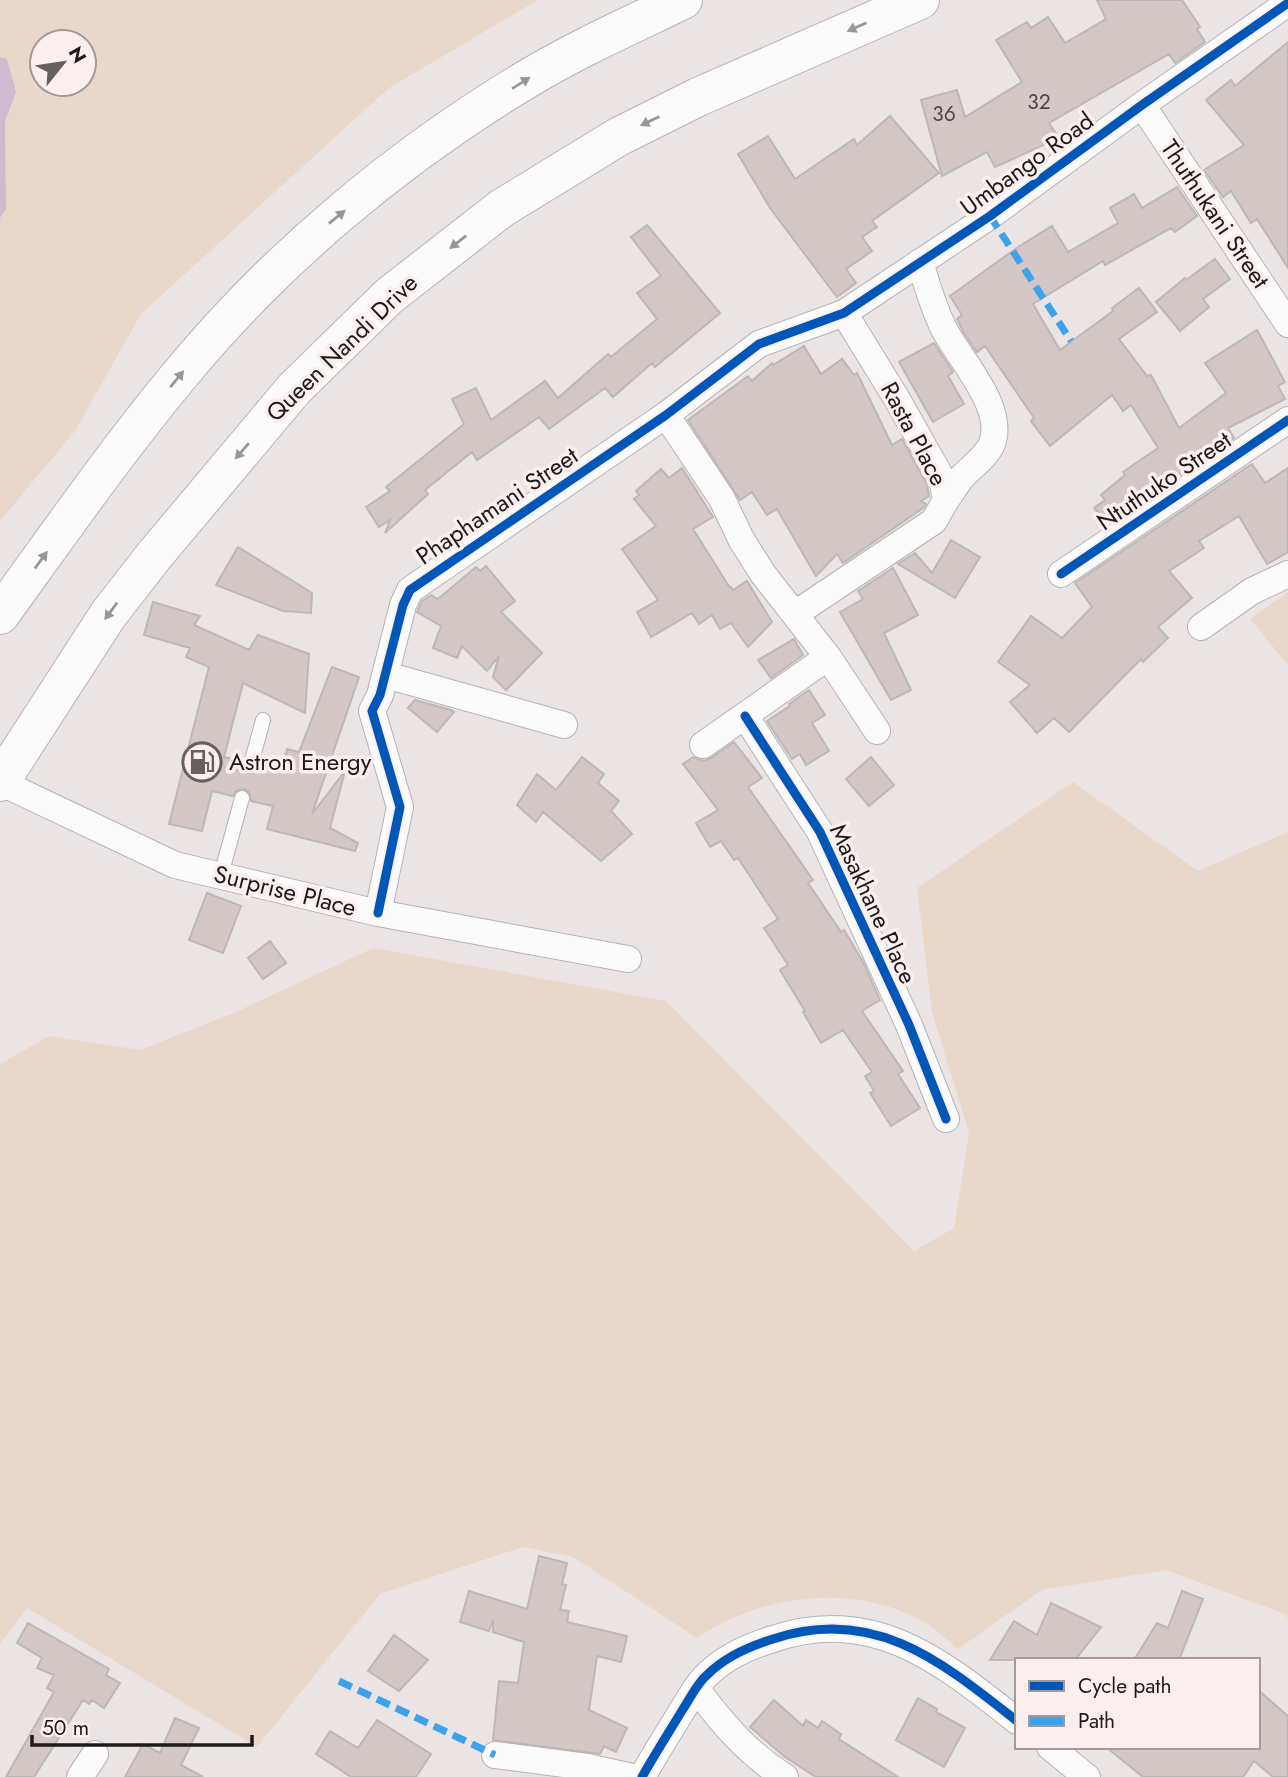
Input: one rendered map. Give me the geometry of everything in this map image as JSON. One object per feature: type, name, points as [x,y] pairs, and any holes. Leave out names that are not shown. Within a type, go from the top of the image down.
[{"type":"main road","points":[[0,615],[178,377],[260,287],[318,232],[448,131],[528,78],[683,0]]},
{"type":"main road","name":"Queen Nandi Drive","points":[[0,782],[108,615],[153,557],[294,389],[389,296],[502,208],[618,137],[698,97],[920,0]]},
{"type":"street","name":"Umbango Road","points":[[778,337],[844,313],[990,216],[1142,105],[1288,4]]},
{"type":"street","name":"Thuthukani Street","points":[[1142,105],[1288,324]]},
{"type":"street","points":[[920,262],[941,323],[980,386],[993,418],[994,435],[990,447],[962,477],[946,500]]},
{"type":"street","name":"Rasta Place","points":[[795,614],[934,521],[946,500],[942,479],[844,313]]},
{"type":"street","name":"Phaphamani Street","points":[[378,914],[400,807],[372,711],[386,675],[406,596],[418,583],[666,415],[759,344],[778,337]]},
{"type":"street","points":[[666,415],[722,499],[741,539],[763,574],[828,657],[877,731]]},
{"type":"street","name":"Ntuthuko Street","points":[[1061,574],[1288,420]]},
{"type":"street","points":[[1200,627],[1252,591],[1288,574]]},
{"type":"street","points":[[703,745],[828,657]]},
{"type":"street","points":[[386,675],[564,725]]},
{"type":"street","name":"Masakhane Place","points":[[745,716],[820,832],[909,1025],[946,1119]]},
{"type":"street","name":"Surprise Place","points":[[0,782],[175,865],[378,914],[628,959]]},
{"type":"street","points":[[642,1777],[696,1688],[709,1672],[760,1643],[789,1633],[817,1628],[877,1634],[928,1655],[959,1675],[1015,1719]]},
{"type":"street","points":[[696,1688],[726,1728],[785,1777]]},
{"type":"street","points":[[1052,1749],[1087,1777]]},
{"type":"street","points":[[80,1777],[95,1754]]},
{"type":"street","points":[[495,1755],[587,1767],[632,1777]]},
{"type":"lane","points":[[251,764],[263,720]]},
{"type":"lane","points":[[221,875],[242,798]]},
{"type":"shaded area","points":[[0,0],[538,0],[389,88],[141,314],[75,431],[0,521],[0,218],[6,209],[5,122],[16,92],[7,59],[0,57]]},
{"type":"shaded area","points":[[0,57],[7,59],[16,92],[5,122],[6,209],[0,218]]},
{"type":"shaded area","points":[[1288,592],[1288,665],[1250,619]]},
{"type":"shaded area","points":[[1073,782],[1198,871],[1288,832],[1288,1619],[1285,1614],[1166,1570],[1042,1590],[958,1649],[924,1622],[897,1609],[868,1601],[838,1598],[808,1598],[778,1603],[722,1623],[697,1638],[573,1557],[523,1547],[380,1594],[257,1747],[27,1608],[0,1644],[0,1064],[49,1036],[140,1050],[238,1011],[373,948],[666,1001],[914,1251],[954,1228],[969,1133],[932,1012],[917,888]]},
{"type":"building","points":[[1097,0],[1182,0],[1200,27],[1197,29],[1205,42],[1175,63],[1169,54],[1049,123],[1059,138],[995,167],[987,152],[942,176],[921,100],[957,90],[965,117],[1022,82],[996,40],[1027,22],[1031,28],[1048,17],[1065,43],[1106,19]]},
{"type":"building","points":[[1288,42],[1288,268],[1257,219],[1251,223],[1231,191],[1223,197],[1204,170],[1244,145],[1206,100],[1231,80],[1235,86]]},
{"type":"building","points":[[890,116],[939,173],[872,221],[877,227],[862,237],[872,251],[846,269],[856,283],[837,297],[770,208],[738,154],[768,136],[795,179],[854,139],[857,145]]},
{"type":"building","points":[[1177,187],[1197,216],[1175,232],[1171,228],[1105,265],[1103,261],[1033,304],[1060,350],[1139,288],[1157,312],[1119,339],[1147,376],[1151,375],[1179,428],[1226,393],[1205,363],[1257,330],[1285,382],[1278,386],[1285,399],[1228,428],[1234,438],[1107,523],[1094,508],[1105,500],[1101,495],[1125,475],[1123,472],[1158,448],[1131,405],[1123,411],[1112,395],[1050,446],[1031,421],[1034,418],[985,346],[977,352],[964,333],[957,319],[962,315],[950,296],[1052,226],[1068,252],[1118,223],[1110,208],[1134,194],[1142,208]]},
{"type":"building","points":[[647,225],[720,313],[655,367],[652,363],[613,397],[605,388],[549,429],[539,417],[477,460],[472,452],[425,490],[428,494],[385,533],[390,520],[379,527],[366,507],[390,491],[386,487],[464,424],[452,399],[476,388],[491,420],[545,381],[558,398],[608,354],[611,357],[657,319],[637,293],[661,276],[631,237]]},
{"type":"building","points":[[1215,259],[1230,279],[1203,299],[1209,307],[1180,331],[1156,302],[1185,278],[1186,280]]},
{"type":"building","points":[[934,343],[953,372],[948,376],[964,404],[933,422],[899,362]]},
{"type":"building","points":[[804,346],[821,374],[842,359],[854,375],[857,373],[892,445],[902,439],[927,484],[929,496],[921,501],[926,504],[923,508],[843,563],[837,554],[816,576],[777,509],[767,515],[752,492],[740,500],[688,420],[748,376],[752,381],[772,363],[773,365]]},
{"type":"building","points":[[1252,464],[1265,483],[1288,468],[1288,552],[1267,564],[1239,516],[1199,541],[1204,548],[1169,571],[1192,598],[1158,627],[1168,638],[1143,662],[1141,659],[1069,732],[1054,718],[1037,733],[1010,702],[1030,685],[998,662],[1031,616],[1062,638],[1092,607],[1075,583]]},
{"type":"building","points":[[682,468],[713,517],[693,529],[730,588],[733,590],[747,581],[772,622],[748,647],[731,623],[720,629],[712,615],[699,624],[692,613],[651,637],[637,612],[658,600],[622,549],[656,526],[634,499],[639,495],[636,491],[661,469],[669,478]]},
{"type":"building","points":[[951,540],[980,557],[955,598],[898,564],[915,553],[932,573]]},
{"type":"building","points":[[238,547],[312,593],[311,613],[283,611],[216,585]]},
{"type":"building","points":[[486,566],[515,601],[501,612],[542,653],[506,690],[493,677],[499,656],[487,671],[462,646],[457,658],[433,648],[441,626],[417,612],[422,601],[431,595],[438,599],[476,567],[480,571]]},
{"type":"building","points":[[893,568],[918,615],[884,633],[911,690],[891,700],[840,612],[863,599],[858,591]]},
{"type":"building","points":[[153,602],[200,616],[194,625],[249,650],[258,635],[309,654],[305,713],[243,683],[224,757],[242,761],[242,767],[248,773],[254,773],[260,766],[282,771],[287,749],[299,752],[332,667],[359,677],[312,814],[345,771],[330,828],[358,843],[355,851],[267,829],[273,806],[251,801],[249,792],[244,789],[236,791],[233,796],[212,791],[202,831],[169,824],[209,667],[186,657],[190,648],[144,635]]},
{"type":"building","points":[[794,639],[803,655],[771,678],[758,660]]},
{"type":"building","points":[[809,690],[825,715],[812,723],[829,751],[806,765],[800,754],[792,759],[767,721]]},
{"type":"building","points":[[415,700],[454,712],[437,732],[408,708]]},
{"type":"building","points":[[734,742],[762,778],[748,787],[813,880],[808,883],[841,932],[844,930],[863,962],[880,1000],[862,1011],[903,1071],[898,1074],[920,1108],[891,1126],[870,1093],[874,1091],[865,1076],[872,1072],[843,1030],[821,1043],[780,970],[788,965],[764,928],[778,919],[738,858],[734,860],[721,841],[710,847],[696,823],[718,810],[683,764],[693,757],[704,761],[711,758]]},
{"type":"building","points":[[582,757],[604,774],[598,783],[619,801],[611,811],[632,834],[601,861],[543,812],[536,822],[517,805],[537,774],[556,790]]},
{"type":"building","points":[[871,757],[894,785],[869,806],[846,779]]},
{"type":"building","points":[[207,893],[241,906],[223,953],[189,940]]},
{"type":"building","points":[[270,941],[286,963],[263,979],[248,958]]},
{"type":"building","points":[[539,1556],[567,1563],[562,1584],[566,1585],[560,1610],[569,1611],[567,1622],[627,1636],[621,1662],[597,1656],[589,1710],[627,1728],[616,1752],[604,1746],[600,1754],[493,1740],[499,1681],[518,1683],[524,1642],[493,1632],[493,1620],[489,1631],[460,1622],[469,1591],[527,1609]]},
{"type":"building","points":[[1182,1591],[1203,1599],[1180,1658],[1135,1658],[1157,1623],[1168,1628]]},
{"type":"building","points":[[1051,1603],[1101,1627],[1077,1658],[990,1660],[1014,1621],[1037,1635]]},
{"type":"building","points":[[28,1623],[109,1669],[106,1675],[120,1683],[104,1708],[92,1700],[89,1704],[83,1700],[34,1777],[6,1777],[54,1692],[47,1688],[54,1675],[37,1668],[42,1658],[17,1643]]},
{"type":"building","points":[[394,1635],[428,1660],[399,1691],[368,1671]]},
{"type":"building","points":[[1260,1692],[1288,1716],[1288,1777],[1273,1777],[1254,1761],[1243,1777],[1143,1777],[1108,1749],[1260,1749]]},
{"type":"building","points":[[918,1698],[937,1709],[936,1712],[965,1728],[944,1767],[896,1740]]},
{"type":"building","points":[[774,1700],[803,1726],[806,1720],[818,1728],[822,1721],[841,1734],[839,1739],[898,1777],[816,1777],[785,1757],[750,1727]]},
{"type":"building","points":[[175,1718],[199,1728],[181,1765],[203,1777],[125,1777],[143,1744],[160,1753]]},
{"type":"building","points":[[377,1720],[431,1754],[416,1777],[351,1777],[316,1754],[330,1731],[358,1748]]},
{"type":"marked path","points":[[990,216],[1071,341]]},
{"type":"marked path","points":[[339,1681],[495,1755]]},
{"type":"cycle path","points":[[378,913],[400,807],[372,711],[380,695],[403,605],[410,590],[666,415],[759,344],[844,313],[990,216],[1288,3]]},
{"type":"cycle path","points":[[1061,574],[1288,420]]},
{"type":"cycle path","points":[[745,716],[820,832],[909,1025],[946,1119]]},
{"type":"cycle path","points":[[642,1777],[697,1686],[715,1668],[730,1657],[756,1645],[809,1630],[843,1629],[875,1634],[905,1645],[933,1660],[1015,1720]]},
{"type":"place","name":"Astron Energy","points":[[202,762]]}]
